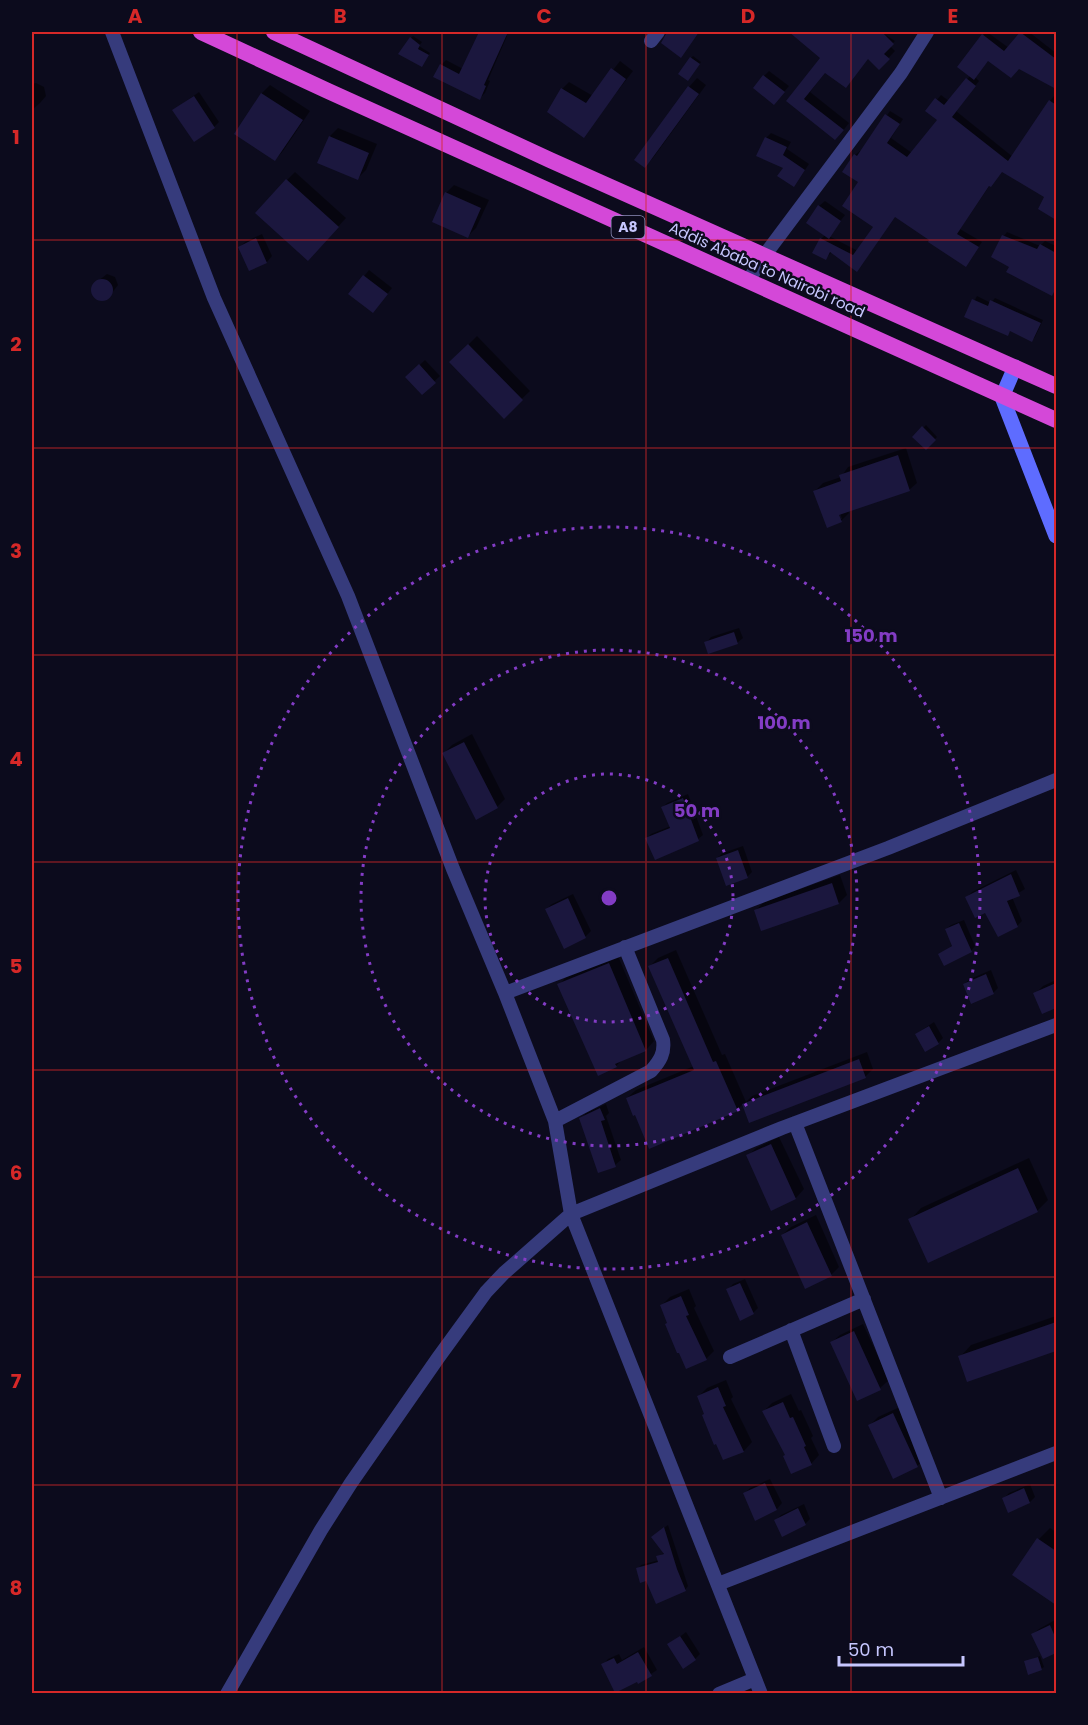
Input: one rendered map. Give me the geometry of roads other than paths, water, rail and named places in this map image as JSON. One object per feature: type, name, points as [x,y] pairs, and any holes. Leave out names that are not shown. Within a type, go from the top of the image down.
[{"type":"highway","name":"Addis Ababa to Nairobi road","points":[[201,32],[1056,420]]},
{"type":"highway","name":"Addis Ababa to Nairobi road","points":[[274,32],[550,160],[1056,386]]},
{"type":"main road","points":[[1015,367],[1002,397],[1056,536]]},
{"type":"street","points":[[112,32],[214,298],[348,596],[453,869],[555,1121],[572,1214],[761,1694]]},
{"type":"street","points":[[748,281],[764,256],[901,73],[927,32]]},
{"type":"street","points":[[505,993],[888,848],[1056,780]]},
{"type":"street","points":[[555,1121],[651,1071],[660,1062],[664,1050],[663,1040],[625,947]]},
{"type":"street","points":[[227,1694],[321,1530],[438,1358],[498,1280],[572,1214],[795,1123],[1056,1025]]},
{"type":"street","points":[[795,1123],[941,1498]]},
{"type":"street","points":[[730,1357],[864,1299]]},
{"type":"street","points":[[791,1330],[834,1446]]},
{"type":"street","points":[[718,1584],[1056,1454]]},
{"type":"street","points":[[719,1694],[755,1679]]}]
